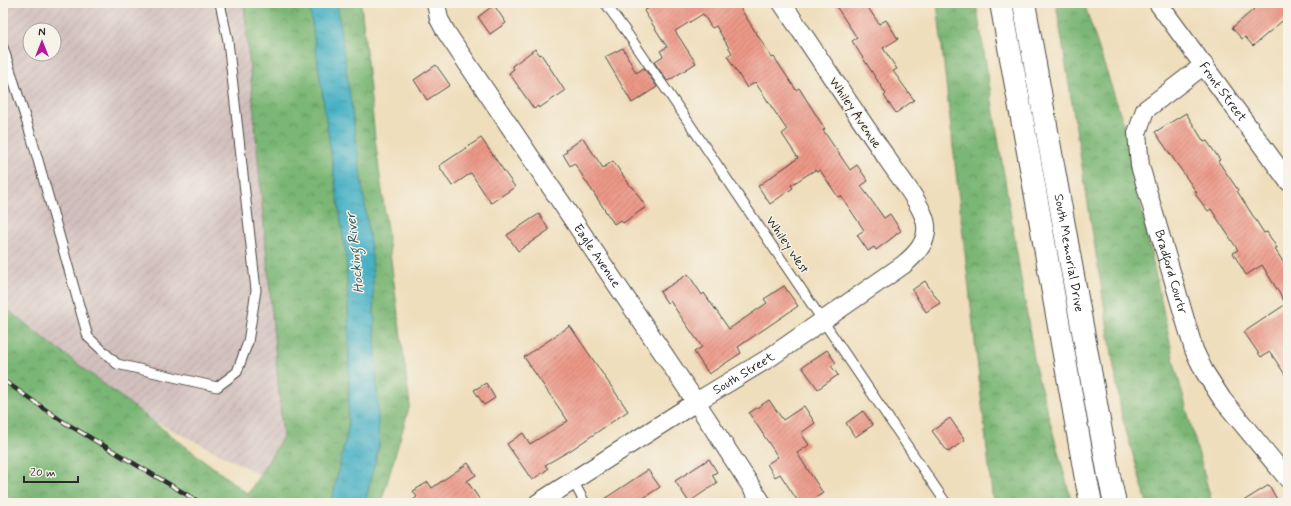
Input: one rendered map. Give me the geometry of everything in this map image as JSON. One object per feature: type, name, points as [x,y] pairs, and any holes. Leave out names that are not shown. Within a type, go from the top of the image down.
[{"type":"highway","name":"South Memorial Drive","points":[[1001,3],[1032,168],[1091,503]]},
{"type":"highway","name":"South Memorial Drive","points":[[1024,3],[1115,503]]},
{"type":"street","name":"Whiley Avenue","points":[[782,3],[886,159],[915,199],[926,224]]},
{"type":"street","name":"Front Street","points":[[1158,3],[1287,175]]},
{"type":"street","name":"Eagle Avenue","points":[[436,4],[439,19],[446,32],[696,402],[762,503]]},
{"type":"street","name":"Bradford Courtr","points":[[1204,65],[1145,110],[1137,133],[1140,166],[1194,350],[1204,371],[1222,399],[1288,479]]},
{"type":"street","name":"South Street","points":[[538,503],[696,402],[769,358],[823,322],[903,265],[914,255],[922,244],[926,235],[926,224]]},
{"type":"lane","points":[[3,47],[32,140],[88,337],[117,364],[217,386],[237,372],[248,342],[256,290],[228,41],[220,3]]},
{"type":"lane","name":"Whiley West","points":[[605,3],[685,117],[946,503]]},
{"type":"lane","points":[[573,481],[585,503]]},
{"type":"shaded area","points":[[3,3],[297,3],[315,503],[177,432],[96,394],[3,334]]},
{"type":"green space","points":[[244,3],[361,3],[375,138],[410,405],[381,503],[3,503],[3,306],[248,494],[283,437]]},
{"type":"green space","points":[[937,3],[976,3],[1036,370],[1072,503],[993,503]]},
{"type":"green space","points":[[1056,3],[1084,3],[1123,122],[1175,366],[1212,503],[1147,503],[1122,417]]},
{"type":"water","name":"Hocking River","points":[[309,3],[337,3],[372,256],[379,445],[365,503],[331,503],[348,428],[349,331],[346,256]]},
{"type":"building","points":[[656,3],[737,3],[772,58],[774,57],[796,90],[799,88],[825,129],[823,130],[850,170],[857,165],[868,181],[861,186],[884,218],[890,214],[901,231],[876,250],[874,247],[868,251],[857,235],[864,230],[841,196],[838,197],[820,170],[817,172],[815,170],[791,185],[793,188],[770,204],[758,186],[798,158],[782,134],[787,130],[755,82],[747,88],[727,56],[732,53],[716,26],[712,28],[703,14],[675,31],[696,63],[668,81],[654,62],[663,56],[660,51],[667,47],[644,11]]},
{"type":"building","points":[[834,3],[865,3],[879,24],[886,20],[898,39],[883,48],[897,69],[893,71],[914,100],[896,113],[884,96],[886,94],[852,41],[857,38]]},
{"type":"building","points":[[1261,3],[1288,3],[1288,16],[1253,46],[1245,37],[1242,39],[1232,28]]},
{"type":"building","points":[[494,5],[506,23],[490,34],[478,17]]},
{"type":"building","points":[[623,48],[636,73],[644,68],[657,87],[632,103],[605,57]]},
{"type":"building","points":[[535,49],[540,55],[541,54],[565,91],[539,108],[538,106],[534,109],[509,73],[514,69],[512,66]]},
{"type":"building","points":[[436,65],[450,85],[427,100],[414,80]]},
{"type":"building","points":[[1186,113],[1204,142],[1207,141],[1220,160],[1218,161],[1238,190],[1237,191],[1264,233],[1267,232],[1277,248],[1275,249],[1288,270],[1288,379],[1270,352],[1261,357],[1244,332],[1286,304],[1262,265],[1246,275],[1233,253],[1238,250],[1211,209],[1208,211],[1195,194],[1197,193],[1155,132]]},
{"type":"building","points":[[481,138],[515,187],[491,203],[471,173],[452,186],[439,166]]},
{"type":"building","points":[[583,138],[603,168],[613,161],[646,207],[623,223],[620,220],[614,224],[574,163],[570,166],[563,154],[567,152],[566,150]]},
{"type":"building","points":[[539,214],[549,230],[518,251],[507,235]]},
{"type":"building","points":[[688,274],[702,295],[704,293],[729,329],[767,303],[764,299],[784,286],[798,306],[738,347],[741,353],[709,374],[694,352],[702,347],[670,301],[667,303],[660,292]]},
{"type":"building","points":[[925,281],[940,303],[926,312],[912,290]]},
{"type":"building","points":[[570,326],[628,411],[571,450],[545,465],[548,469],[532,480],[507,444],[523,433],[530,444],[568,421],[524,357]]},
{"type":"building","points":[[827,350],[836,363],[831,366],[838,375],[818,389],[802,367]]},
{"type":"building","points":[[486,383],[495,398],[484,405],[474,390]]},
{"type":"building","points":[[769,400],[783,420],[804,406],[815,423],[801,433],[809,445],[797,453],[823,493],[807,503],[799,503],[780,474],[775,477],[767,464],[778,457],[749,413]]},
{"type":"building","points":[[863,411],[873,425],[855,437],[846,423]]},
{"type":"building","points":[[950,418],[965,440],[948,452],[932,431]]},
{"type":"building","points":[[709,459],[717,472],[712,475],[717,483],[689,502],[675,481]]},
{"type":"building","points":[[468,463],[476,475],[467,481],[482,503],[409,503],[417,497],[413,491],[428,482],[432,488]]},
{"type":"building","points":[[648,470],[660,487],[636,503],[598,503]]},
{"type":"building","points":[[1269,485],[1279,503],[1240,503]]},
{"type":"railway","points":[[3,380],[62,421],[201,503]]}]
